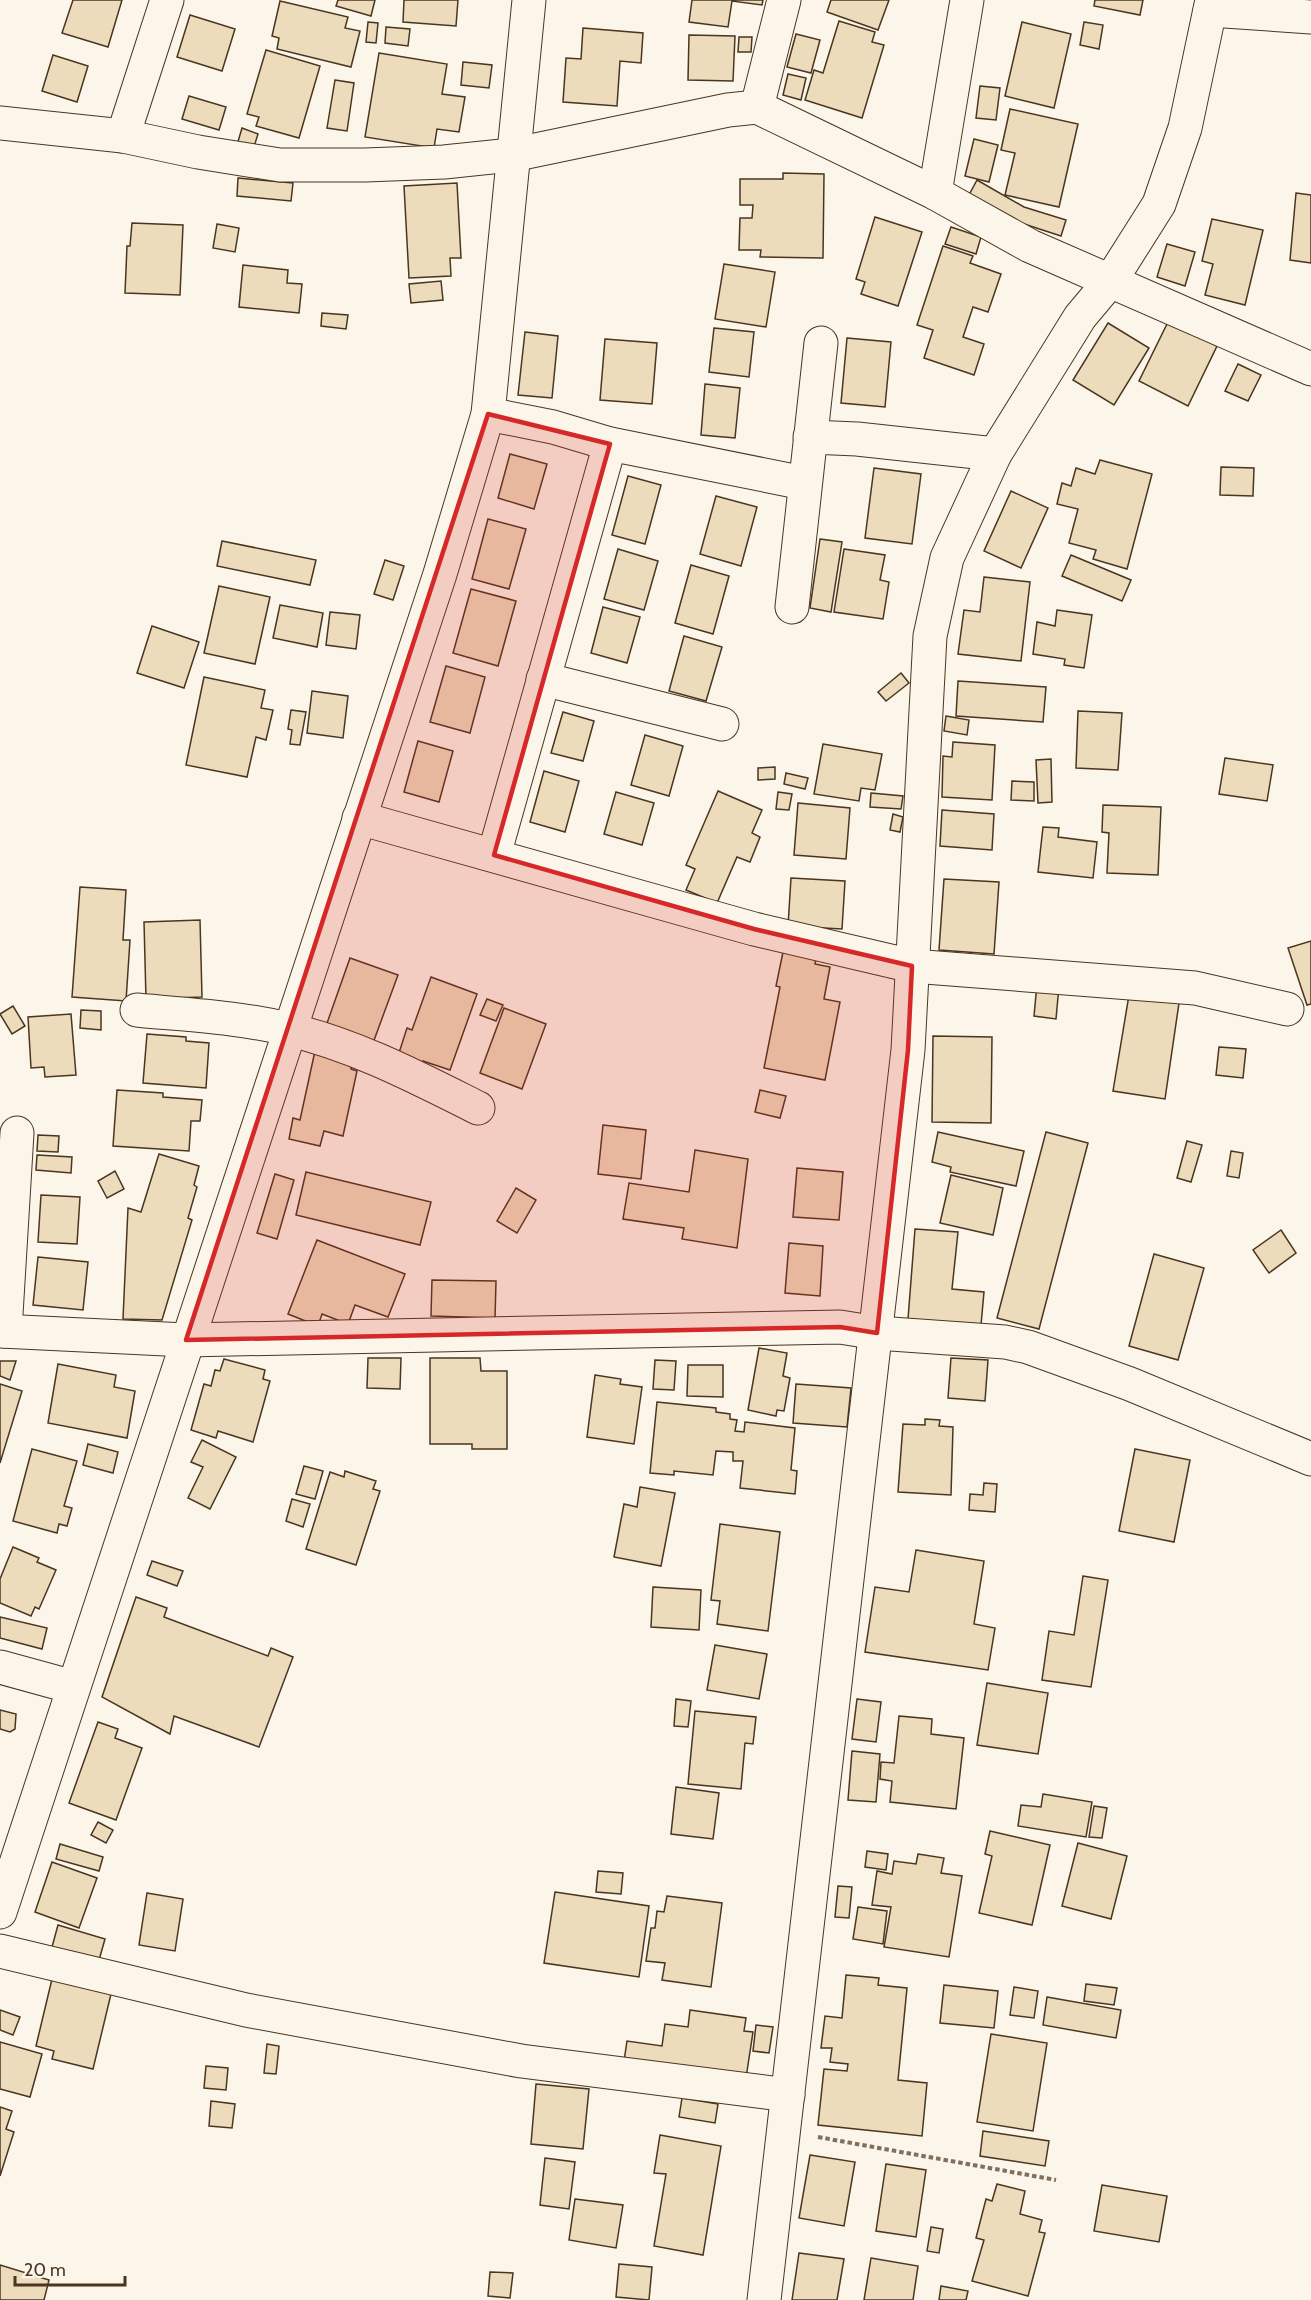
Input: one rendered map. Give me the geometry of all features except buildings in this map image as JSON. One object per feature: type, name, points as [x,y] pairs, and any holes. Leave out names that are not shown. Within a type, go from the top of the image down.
[{"type":"street","points":[[123,136],[167,0]]},
{"type":"street","points":[[0,1912],[186,1340],[440,574],[488,414],[529,0]]},
{"type":"street","points":[[757,107],[784,0]]},
{"type":"street","points":[[935,193],[967,0]]},
{"type":"street","points":[[764,2300],[908,1050],[930,636],[947,558],[995,454],[1080,317],[1111,280],[1159,204],[1185,128],[1211,5],[1311,17]]},
{"type":"street","points":[[0,123],[123,136],[198,152],[280,165],[444,162],[512,155],[728,110],[757,107],[935,193],[1030,246],[1311,369]]},
{"type":"street","points":[[792,607],[821,342]]},
{"type":"street","points":[[488,414],[553,427],[610,444],[804,483]]},
{"type":"street","points":[[810,437],[857,439],[995,454]]},
{"type":"street","points":[[494,855],[610,444]]},
{"type":"street","points":[[543,679],[722,724]]},
{"type":"street","points":[[359,818],[754,929],[912,966],[1194,988],[1287,1009]]},
{"type":"street","points":[[137,1010],[250,1021],[289,1029],[380,1059],[478,1108]]},
{"type":"street","points":[[16,1133],[2,1331],[186,1340],[840,1328],[877,1333],[1005,1342],[1028,1347],[1130,1384],[1311,1459]]},
{"type":"street","points":[[0,1666],[73,1687]]},
{"type":"street","points":[[0,1952],[246,2010],[521,2061],[788,2095]]},
{"type":"path","points":[[784,2131],[1056,2180]]},
{"type":"highlighted area","points":[[488,414],[610,444],[494,855],[754,929],[912,966],[908,1050],[877,1333],[840,1327],[186,1340]]}]
